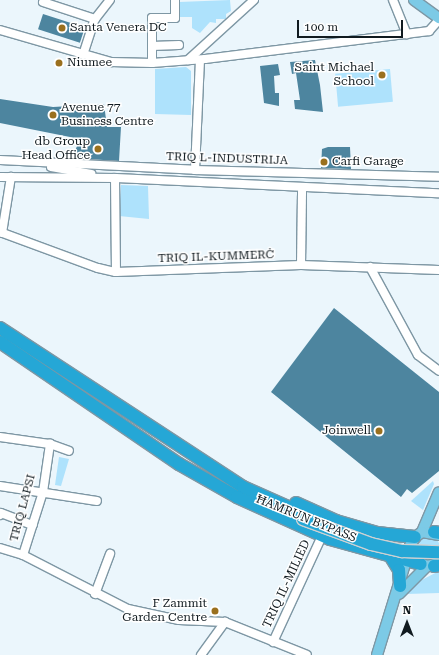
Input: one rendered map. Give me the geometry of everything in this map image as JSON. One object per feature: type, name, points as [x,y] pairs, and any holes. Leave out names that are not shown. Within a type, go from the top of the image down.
[{"type":"highway","points":[[0,328],[192,455],[336,520],[377,532],[415,538]]},
{"type":"highway","points":[[0,342],[180,464],[237,497],[322,536],[391,557],[432,565]]},
{"type":"highway","name":"ĦAMRUN BYPASS","points":[[192,455],[243,487],[303,517],[373,539],[439,546]]},
{"type":"highway","name":"ĦAMRUN BYPASS","points":[[180,464],[303,517],[371,544],[402,551],[439,552]]},
{"type":"highway","points":[[391,557],[399,570],[398,591]]},
{"type":"main road","points":[[414,0],[439,19]]},
{"type":"main road","points":[[377,655],[415,538],[439,492]]},
{"type":"main road","points":[[415,538],[437,533]]},
{"type":"main road","points":[[415,538],[414,560],[432,565]]},
{"type":"main road","points":[[398,591],[432,565]]},
{"type":"street","points":[[83,55],[95,19],[110,0]]},
{"type":"street","points":[[152,63],[152,18],[175,18],[175,0]]},
{"type":"street","points":[[188,60],[254,0]]},
{"type":"street","points":[[393,0],[407,34]]},
{"type":"street","points":[[43,2],[95,19]]},
{"type":"street","points":[[0,30],[111,62],[152,63],[200,60],[429,31],[439,19]]},
{"type":"street","points":[[152,46],[179,45]]},
{"type":"street","points":[[195,170],[200,60]]},
{"type":"street","name":"TRIQ L-INDUSTRIJA","points":[[0,160],[195,170],[439,177]]},
{"type":"street","name":"TRIQ L-INDUSTRIJA","points":[[15,161],[115,178]]},
{"type":"street","name":"TRIQ L-INDUSTRIJA","points":[[0,177],[115,178],[302,189],[439,193]]},
{"type":"street","points":[[1,233],[10,177]]},
{"type":"street","points":[[115,178],[116,272]]},
{"type":"street","points":[[301,265],[302,189]]},
{"type":"street","name":"TRIQ IL-KUMMERĊ","points":[[1,233],[98,268],[116,272],[301,265],[439,270]]},
{"type":"street","points":[[370,267],[418,355],[439,371]]},
{"type":"street","points":[[0,437],[50,444],[69,451]]},
{"type":"street","name":"TRIQ LAPSI","points":[[23,555],[43,492],[50,444]]},
{"type":"street","points":[[0,486],[97,501]]},
{"type":"street","points":[[0,516],[1,513],[33,525]]},
{"type":"street","name":"TRIQ IL-MILIED","points":[[273,642],[322,536]]},
{"type":"street","points":[[0,548],[23,555],[95,594],[128,609],[179,620],[225,622],[307,655]]},
{"type":"street","points":[[95,594],[110,554]]},
{"type":"street","points":[[201,655],[225,622]]},
{"type":"shaded area","points":[[230,0],[231,11],[226,14],[226,19],[216,19],[216,23],[210,22],[200,33],[192,28],[192,17],[180,17],[179,2]]},
{"type":"shaded area","points":[[186,67],[191,71],[191,115],[155,114],[155,69]]},
{"type":"shaded area","points":[[390,69],[393,102],[338,107],[335,74]]},
{"type":"shaded area","points":[[121,185],[148,186],[149,219],[119,216]]},
{"type":"shaded area","points":[[59,457],[69,459],[61,486],[55,485]]},
{"type":"shaded area","points":[[433,481],[434,484],[423,510],[411,501]]},
{"type":"shaded area","points":[[428,536],[437,539],[440,548],[437,557],[428,560],[419,557],[416,548],[419,539]]},
{"type":"shaded area","points":[[439,571],[439,593],[407,594],[416,583]]},
{"type":"building","name":"Santa Venera DC","points":[[43,14],[85,28],[80,43],[38,29]]},
{"type":"building","points":[[315,60],[323,112],[295,109],[294,100],[300,100],[296,73],[292,74],[290,62]]},
{"type":"building","points":[[278,64],[280,75],[274,76],[275,93],[279,93],[279,106],[264,103],[260,66]]},
{"type":"building","name":"Avenue 77 Business Centre","points":[[0,99],[53,107],[104,104],[107,127],[121,127],[119,161],[72,158],[80,139],[0,123]]},
{"type":"building","points":[[328,147],[350,147],[351,169],[321,168],[322,149]]},
{"type":"building","name":"Joinwell","points":[[334,308],[439,392],[439,471],[412,493],[407,489],[401,497],[271,392]]},
{"type":"place","name":"Santa Venera DC","points":[[62,28]]},
{"type":"place","name":"Niumee","points":[[59,63]]},
{"type":"place","name":"Saint Michael School","points":[[382,75]]},
{"type":"place","name":"Avenue 77 Business Centre","points":[[53,115]]},
{"type":"place","name":"db Group Head Office","points":[[98,149]]},
{"type":"place","name":"Carfi Garage","points":[[324,162]]},
{"type":"place","name":"Joinwell","points":[[379,431]]},
{"type":"place","name":"F Zammit Garden Centre","points":[[215,611]]}]
